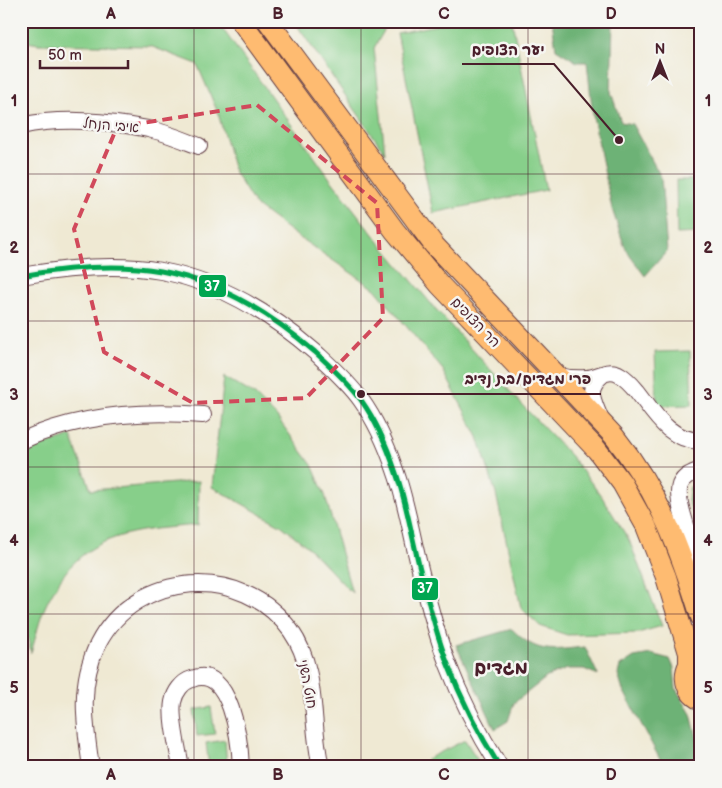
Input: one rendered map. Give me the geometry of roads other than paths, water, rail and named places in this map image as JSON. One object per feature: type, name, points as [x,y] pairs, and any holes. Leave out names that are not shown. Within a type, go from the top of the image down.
[{"type":"main road","name":"הר הצופים","points":[[241,21],[395,231],[418,259],[440,285],[597,450],[622,483],[646,526],[666,577],[689,654],[695,659],[686,672],[687,687],[691,694],[700,701]]},
{"type":"main road","name":"הר הצופים","points":[[268,21],[434,245],[602,424],[640,471],[665,517],[687,570],[701,617]]},
{"type":"street","name":"איבי הנחל","points":[[21,126],[55,122],[115,124],[150,129],[199,146]]},
{"type":"street","points":[[21,276],[72,269],[105,268],[159,271],[187,277],[234,296],[284,326],[348,384],[361,400],[387,448],[396,471],[428,600],[446,661],[481,736],[500,767]]},
{"type":"street","points":[[556,375],[568,378],[589,378],[616,372],[629,382],[671,432],[684,439],[701,441]]},
{"type":"street","points":[[602,374],[596,379],[592,390],[592,397],[602,424]]},
{"type":"street","points":[[21,441],[43,431],[91,419],[133,414],[178,413],[202,415]]},
{"type":"street","points":[[701,470],[690,473],[680,484],[678,491],[678,498],[684,518],[701,567]]},
{"type":"street","name":"חוט השני","points":[[92,767],[84,719],[84,695],[88,670],[98,644],[110,625],[141,598],[182,584],[199,584],[220,585],[257,600],[274,613],[290,630],[300,646],[311,685],[321,767]]},
{"type":"street","points":[[181,767],[173,704],[175,693],[191,679],[202,677],[211,679],[219,685],[232,710],[237,728],[241,767]]},
{"type":"place","name":"יער הצופים","points":[[619,140]]},
{"type":"place","name":"פרי מגדים/בת נדיב","points":[[361,394]]},
{"type":"district","name":"מגדים","points":[[501,667]]}]
